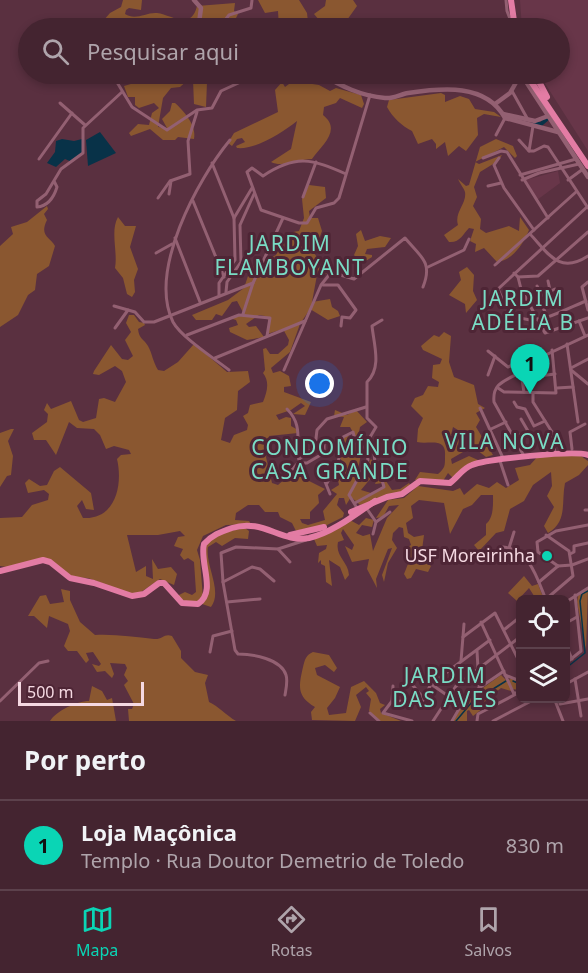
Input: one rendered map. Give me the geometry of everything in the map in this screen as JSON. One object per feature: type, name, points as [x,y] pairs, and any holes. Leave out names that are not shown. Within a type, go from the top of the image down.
[{"type":"main road","points":[[513,0],[514,18]]},
{"type":"main road","points":[[531,84],[585,167]]},
{"type":"main road","points":[[540,84],[588,160]]},
{"type":"main road","points":[[557,453],[572,449],[588,453]]},
{"type":"main road","points":[[0,572],[43,560],[50,562],[69,578],[94,583],[132,596],[140,596],[159,583],[164,583],[182,603],[198,604],[206,597],[202,551],[211,537],[245,524],[284,535],[308,535],[375,501],[402,494],[420,481],[450,483],[472,464],[573,451],[588,453]]},
{"type":"street","points":[[194,0],[201,9],[200,18]]},
{"type":"street","points":[[227,18],[229,15],[251,8],[252,0]]},
{"type":"street","points":[[506,0],[510,18]]},
{"type":"street","points":[[117,84],[132,107],[166,130],[172,129],[197,110],[212,108],[221,91],[236,84]]},
{"type":"street","points":[[338,84],[348,90],[389,98],[406,93],[459,89],[471,92],[495,104],[505,116],[559,132]]},
{"type":"street","points":[[495,104],[519,84]]},
{"type":"street","points":[[530,84],[549,118],[578,161],[585,167],[588,177]]},
{"type":"street","points":[[512,91],[527,119]]},
{"type":"street","points":[[54,181],[57,187],[54,195],[46,204],[37,207],[37,201],[61,169],[83,153],[82,130],[85,125],[122,92]]},
{"type":"street","points":[[346,174],[316,162],[302,160],[286,162],[263,176],[253,168],[248,168],[252,188],[261,210],[303,224],[307,223],[316,208],[338,200],[346,174],[370,94]]},
{"type":"street","points":[[60,103],[85,125]]},
{"type":"street","points":[[158,198],[171,180],[190,174],[188,141],[197,110]]},
{"type":"street","points":[[39,159],[72,113]]},
{"type":"street","points":[[505,116],[538,121],[549,118]]},
{"type":"street","points":[[496,135],[505,116]]},
{"type":"street","points":[[540,127],[549,118]]},
{"type":"street","points":[[529,151],[533,126]]},
{"type":"street","points":[[229,370],[174,324],[166,300],[172,244],[212,163],[230,140]]},
{"type":"street","points":[[519,140],[529,151]]},
{"type":"street","points":[[529,151],[546,146],[587,208],[498,290],[519,319],[528,322],[586,301]]},
{"type":"street","points":[[483,158],[501,151],[507,152],[522,180],[548,218]]},
{"type":"street","points":[[499,158],[494,165],[501,183],[534,230]]},
{"type":"street","points":[[519,175],[578,161]]},
{"type":"street","points":[[303,197],[316,162]]},
{"type":"street","points":[[212,163],[234,218],[235,260],[218,287],[219,295]]},
{"type":"street","points":[[522,180],[559,166]]},
{"type":"street","points":[[567,180],[585,167]]},
{"type":"street","points":[[168,194],[171,180]]},
{"type":"street","points":[[488,186],[501,183]]},
{"type":"street","points":[[234,218],[252,188]]},
{"type":"street","points":[[495,265],[576,192]]},
{"type":"street","points":[[226,292],[227,282],[241,262],[240,225],[254,194]]},
{"type":"street","points":[[193,201],[224,277]]},
{"type":"street","points":[[243,314],[253,283],[283,218]]},
{"type":"street","points":[[518,278],[538,276],[588,232]]},
{"type":"street","points":[[530,234],[556,262],[563,263],[588,255]]},
{"type":"street","points":[[175,238],[200,302]]},
{"type":"street","points":[[284,370],[321,285],[333,274],[351,279],[358,277],[405,238],[428,267]]},
{"type":"street","points":[[428,267],[464,250],[469,239]]},
{"type":"street","points":[[156,253],[172,244]]},
{"type":"street","points":[[423,287],[428,267]]},
{"type":"street","points":[[514,273],[545,333],[588,318]]},
{"type":"street","points":[[547,316],[539,300],[542,295],[553,290],[548,281]]},
{"type":"street","points":[[588,282],[582,287],[588,310]]},
{"type":"street","points":[[114,306],[135,312],[144,322],[154,322],[253,283]]},
{"type":"street","points":[[321,285],[331,283],[338,285],[356,310],[350,318],[342,317],[341,326]]},
{"type":"street","points":[[537,286],[542,295]]},
{"type":"street","points":[[115,328],[128,310]]},
{"type":"street","points":[[187,336],[243,314],[270,318],[267,336]]},
{"type":"street","points":[[511,324],[519,319]]},
{"type":"street","points":[[376,522],[350,498],[350,491],[368,460],[366,440],[376,426],[368,420],[366,385],[372,378],[377,361],[372,326],[375,322],[382,320]]},
{"type":"street","points":[[215,358],[305,321]]},
{"type":"street","points":[[520,367],[587,335],[579,321]]},
{"type":"street","points":[[567,344],[578,422]]},
{"type":"street","points":[[552,350],[557,391]]},
{"type":"street","points":[[488,351],[508,367],[515,364],[520,367],[524,393]]},
{"type":"street","points":[[490,373],[495,356]]},
{"type":"street","points":[[571,369],[588,359]]},
{"type":"street","points":[[571,369],[588,384]]},
{"type":"street","points":[[521,372],[496,386],[504,392],[524,393],[557,391],[573,387]]},
{"type":"street","points":[[522,378],[555,374]]},
{"type":"street","points":[[572,376],[577,375]]},
{"type":"street","points":[[583,380],[588,378]]},
{"type":"street","points":[[499,387],[494,391],[494,402],[525,458]]},
{"type":"street","points":[[532,393],[536,406],[552,433],[557,453]]},
{"type":"street","points":[[514,402],[517,407],[536,406]]},
{"type":"street","points":[[294,479],[288,478],[287,475],[315,447],[317,430],[327,419],[336,419],[366,407]]},
{"type":"street","points":[[522,407],[535,426],[545,421]]},
{"type":"street","points":[[526,411],[530,407]]},
{"type":"street","points":[[480,408],[491,429],[508,485]]},
{"type":"street","points":[[287,409],[299,431],[299,461]]},
{"type":"street","points":[[514,438],[528,431],[521,419]]},
{"type":"street","points":[[491,429],[506,422]]},
{"type":"street","points":[[572,449],[570,432],[585,424]]},
{"type":"street","points":[[326,484],[339,463],[339,448],[343,437],[353,432],[356,443],[367,449]]},
{"type":"street","points":[[299,461],[307,463],[324,453],[324,440],[339,448]]},
{"type":"street","points":[[359,508],[384,487],[382,480],[369,472],[375,463],[374,453]]},
{"type":"street","points":[[330,494],[322,472],[333,472]]},
{"type":"street","points":[[373,534],[376,522],[390,512]]},
{"type":"street","points":[[558,566],[536,549],[537,542],[549,535],[588,525]]},
{"type":"street","points":[[509,548],[514,532]]},
{"type":"street","points":[[285,695],[286,674],[258,654],[236,652],[221,561],[224,550],[244,546],[278,549],[308,535]]},
{"type":"street","points":[[549,535],[567,549],[572,565],[572,578],[550,595]]},
{"type":"street","points":[[570,554],[573,554],[574,546],[588,543]]},
{"type":"street","points":[[503,547],[524,555],[530,563],[544,595]]},
{"type":"street","points":[[278,549],[290,562]]},
{"type":"street","points":[[539,582],[558,566],[572,565],[588,558]]},
{"type":"street","points":[[223,582],[252,567],[264,572],[274,581]]},
{"type":"street","points":[[570,599],[588,588]]},
{"type":"street","points":[[568,649],[572,658],[581,651],[575,595]]},
{"type":"street","points":[[227,602],[260,599]]},
{"type":"street","points":[[463,638],[493,613],[505,629],[516,654]]},
{"type":"street","points":[[570,621],[577,618]]},
{"type":"street","points":[[505,629],[516,620]]},
{"type":"street","points":[[477,721],[478,714],[516,692],[482,622]]},
{"type":"street","points":[[462,662],[464,624]]},
{"type":"street","points":[[210,652],[213,636],[232,631]]},
{"type":"street","points":[[392,701],[417,704],[425,699],[431,684],[490,640]]},
{"type":"street","points":[[434,721],[456,686],[516,640]]},
{"type":"street","points":[[477,651],[479,686]]},
{"type":"street","points":[[0,701],[39,663],[48,661]]},
{"type":"street","points":[[452,721],[460,705],[479,686],[504,670]]},
{"type":"street","points":[[570,682],[588,672]]},
{"type":"street","points":[[499,675],[516,680]]},
{"type":"street","points":[[406,677],[425,699]]},
{"type":"street","points":[[575,679],[581,716]]},
{"type":"street","points":[[431,684],[460,705]]},
{"type":"street","points":[[393,686],[392,701],[383,713],[412,721]]},
{"type":"street","points":[[560,704],[588,699]]},
{"type":"street","points":[[493,721],[501,719],[524,703]]},
{"type":"street","points":[[556,703],[563,721]]},
{"type":"street","points":[[370,713],[379,721]]},
{"type":"shaded area","points":[[123,0],[142,0],[141,10],[129,8],[125,14],[133,17],[157,13],[173,18],[106,18],[121,7]]},
{"type":"shaded area","points":[[258,0],[299,0],[308,18],[278,18],[278,11],[265,13]]},
{"type":"shaded area","points":[[326,0],[353,0],[357,6],[348,18],[317,18],[314,14],[325,6]]},
{"type":"shaded area","points":[[520,0],[588,0],[588,151],[545,84],[570,84],[570,18],[521,18]]},
{"type":"shaded area","points":[[235,3],[234,11],[238,14],[236,18],[190,18],[197,6]]},
{"type":"shaded area","points":[[183,84],[180,87],[171,88],[163,98],[158,127],[167,128],[162,119],[170,111],[172,103],[175,103],[192,124],[194,139],[178,137],[175,140],[163,140],[150,129],[131,136],[129,133],[138,124],[149,125],[152,113],[159,108],[154,103],[139,108],[135,105],[135,97],[128,97],[124,86]]},
{"type":"shaded area","points":[[193,84],[207,84],[206,107],[194,104]]},
{"type":"shaded area","points":[[280,84],[285,87],[289,84],[312,84],[330,91],[336,88],[361,95],[364,104],[362,108],[340,98],[336,103],[324,107],[323,115],[331,126],[331,132],[312,159],[286,164],[271,162],[291,149],[297,121],[277,135],[252,146],[237,148],[236,146],[245,142],[242,138],[237,139],[232,146],[228,143],[234,133],[278,112],[275,90]]},
{"type":"shaded area","points":[[441,93],[445,95],[445,102],[460,96],[469,99],[475,109],[494,112],[501,117],[484,114],[477,118],[478,135],[466,151],[459,146],[448,156],[445,142],[436,149],[436,144],[432,139],[418,144],[412,131],[389,111],[387,107],[389,100]]},
{"type":"shaded area","points":[[496,139],[513,146],[517,156],[515,158],[504,147],[476,162],[480,147]]},
{"type":"shaded area","points":[[502,155],[498,161],[480,172],[474,187],[477,197],[473,206],[481,219],[480,229],[486,233],[509,226],[519,231],[520,217],[529,230],[517,251],[503,261],[497,262],[484,248],[475,252],[476,244],[470,241],[474,229],[469,228],[461,238],[453,242],[449,242],[444,235],[458,225],[457,220],[465,192],[458,179],[466,186],[469,185],[476,162],[479,164]]},
{"type":"shaded area","points":[[558,171],[560,183],[537,200],[526,180]]},
{"type":"shaded area","points":[[309,185],[325,187],[326,198],[309,211],[310,218],[318,218],[322,231],[314,253],[319,260],[318,268],[324,266],[328,270],[326,274],[317,275],[312,302],[330,299],[332,307],[338,311],[340,316],[328,320],[310,309],[300,324],[290,352],[271,368],[273,373],[280,371],[289,376],[291,386],[284,387],[284,392],[311,402],[305,415],[293,414],[305,406],[301,403],[291,410],[276,415],[279,420],[286,417],[291,418],[291,426],[298,430],[298,433],[269,436],[266,457],[272,483],[278,485],[287,477],[297,478],[299,469],[304,467],[309,481],[325,489],[318,495],[319,503],[310,512],[310,519],[300,519],[302,523],[308,525],[325,520],[323,511],[337,494],[331,490],[339,485],[337,475],[344,464],[335,451],[345,436],[353,436],[361,454],[357,475],[362,475],[371,459],[376,464],[376,472],[361,490],[371,493],[382,488],[383,483],[375,484],[380,472],[392,490],[400,489],[409,483],[411,486],[405,492],[360,505],[351,497],[346,505],[344,498],[339,498],[337,505],[344,513],[343,517],[327,525],[296,531],[292,523],[280,517],[278,512],[265,512],[259,505],[248,505],[236,513],[235,520],[249,521],[251,524],[226,525],[203,536],[197,550],[203,598],[205,598],[204,547],[216,534],[245,528],[249,531],[248,539],[235,538],[222,546],[216,542],[208,547],[215,586],[214,601],[211,607],[193,601],[188,604],[177,596],[185,592],[192,595],[196,592],[194,562],[188,558],[184,560],[180,555],[183,549],[174,546],[178,537],[185,536],[180,531],[158,535],[127,535],[136,572],[146,566],[146,576],[153,579],[152,559],[158,569],[171,567],[177,574],[174,585],[160,579],[133,595],[88,578],[67,577],[43,558],[7,567],[0,566],[0,518],[22,517],[32,505],[48,500],[49,494],[44,490],[28,493],[25,483],[29,479],[40,486],[47,485],[54,471],[60,467],[91,493],[94,510],[86,509],[82,500],[77,506],[83,518],[103,513],[115,499],[119,479],[117,459],[121,455],[131,454],[129,450],[114,446],[106,449],[100,435],[94,429],[77,428],[69,422],[56,455],[46,440],[34,440],[32,433],[47,422],[48,414],[44,410],[47,403],[51,409],[71,401],[79,420],[83,422],[96,418],[99,399],[104,398],[115,402],[126,382],[122,371],[115,366],[99,375],[93,374],[111,345],[122,359],[128,360],[133,356],[125,340],[131,332],[126,323],[129,315],[134,315],[139,322],[144,323],[145,325],[138,329],[158,370],[164,371],[178,362],[194,344],[227,372],[248,371],[250,382],[238,391],[237,410],[225,418],[221,440],[230,443],[234,435],[247,430],[248,425],[243,416],[248,413],[250,405],[263,402],[267,391],[267,380],[263,373],[265,370],[263,349],[266,348],[270,354],[278,354],[288,345],[289,340],[283,329],[267,334],[269,321],[265,316],[259,315],[246,324],[249,327],[256,326],[264,337],[247,340],[230,332],[229,328],[238,325],[236,320],[229,318],[236,315],[245,316],[237,301],[232,302],[222,316],[216,314],[212,320],[196,320],[192,315],[228,300],[244,288],[251,267],[276,255],[285,236],[299,231],[304,218],[302,199]]},
{"type":"shaded area","points":[[47,206],[48,209],[44,214],[47,220],[44,230],[55,246],[49,266],[37,274],[35,290],[28,295],[18,315],[0,327],[0,246],[13,234],[11,227],[27,222]]},
{"type":"shaded area","points":[[118,217],[125,226],[136,226],[130,247],[138,269],[134,280],[135,292],[132,297],[127,294],[123,278],[115,268],[114,235]]},
{"type":"shaded area","points":[[361,230],[365,241],[380,236],[391,238],[385,247],[367,249],[365,254],[372,255],[372,257],[361,264],[354,255],[358,246],[356,234]]},
{"type":"shaded area","points":[[467,267],[474,275],[473,291],[477,300],[466,313],[465,304],[449,295],[461,280],[459,272]]},
{"type":"shaded area","points":[[444,332],[451,336],[449,362],[454,377],[474,385],[478,404],[485,408],[476,413],[480,420],[476,427],[493,455],[486,457],[472,446],[466,435],[453,427],[451,435],[460,440],[457,446],[463,452],[451,459],[452,464],[469,456],[478,460],[453,478],[448,473],[443,481],[415,480],[420,472],[438,474],[445,465],[443,446],[436,443],[417,442],[418,429],[423,418],[411,406],[415,398],[423,395],[428,386],[438,387],[439,382],[432,378],[433,365],[440,364],[442,359],[423,350],[421,346],[434,335],[439,337]]},
{"type":"shaded area","points":[[335,410],[347,415],[356,410],[367,422],[360,427],[358,437],[356,438],[350,427],[340,427],[344,417],[334,416]]},
{"type":"shaded area","points":[[14,429],[8,441],[13,456],[11,475],[7,476],[0,487],[0,433]]},
{"type":"shaded area","points":[[539,455],[581,456],[588,461],[588,465],[579,475],[565,483],[563,511],[559,523],[548,533],[544,526],[554,507],[547,496],[552,486],[551,472],[533,485],[524,501],[510,509],[504,531],[496,533],[479,551],[474,545],[486,535],[486,524],[492,510],[493,495],[481,495],[472,505],[463,509],[450,534],[444,503],[419,500],[411,506],[413,518],[406,523],[408,533],[414,537],[424,535],[422,550],[434,559],[434,562],[425,562],[431,566],[428,572],[416,569],[411,578],[407,579],[404,574],[408,564],[403,550],[411,545],[409,539],[404,537],[403,528],[399,527],[393,533],[392,540],[397,548],[388,563],[384,582],[382,575],[392,548],[388,549],[376,579],[377,588],[367,569],[369,559],[352,562],[345,546],[352,550],[354,545],[343,529],[341,533],[344,540],[338,542],[338,552],[349,575],[345,580],[340,567],[329,560],[332,586],[326,582],[325,566],[321,564],[321,560],[318,563],[319,553],[326,549],[327,545],[317,546],[314,539],[348,519],[359,525],[366,518],[374,520],[372,527],[362,525],[356,533],[363,536],[370,534],[373,551],[387,518],[399,505],[389,506],[383,517],[376,518],[388,500],[404,498],[418,486],[453,491],[460,488],[464,495],[477,484],[489,488],[497,482],[506,488],[519,480],[515,468],[530,465]]},
{"type":"shaded area","points":[[524,576],[532,586],[538,584],[542,595],[533,595],[529,588],[523,595],[516,595],[516,600],[508,593]]},
{"type":"shaded area","points":[[588,588],[586,650],[577,602],[578,596]]},
{"type":"shaded area","points":[[61,589],[70,591],[70,600],[80,622],[95,635],[154,639],[167,635],[172,636],[181,651],[181,658],[195,672],[208,675],[205,683],[209,702],[236,721],[129,721],[128,709],[132,709],[134,704],[124,685],[128,681],[124,675],[127,668],[125,664],[110,663],[114,674],[112,678],[105,671],[97,672],[92,664],[99,666],[101,664],[93,652],[86,653],[89,660],[86,663],[77,651],[68,651],[64,646],[70,631],[68,624],[49,616],[47,628],[34,616],[28,616],[40,596],[46,595],[50,604],[64,602]]},
{"type":"shaded area","points":[[313,652],[329,655],[337,668],[334,672],[325,665],[315,668],[317,675],[340,687],[327,708],[329,715],[346,713],[351,687],[364,681],[376,693],[380,703],[385,705],[380,709],[381,713],[401,721],[379,721],[369,711],[371,699],[366,693],[369,691],[366,687],[356,695],[361,707],[355,721],[312,720],[311,712],[315,707],[305,699],[300,685],[305,660]]},
{"type":"shaded area","points":[[501,675],[507,681],[512,678],[516,681],[516,690],[511,691],[501,688],[483,703],[482,709],[473,716],[469,710],[467,711],[467,721],[453,721],[466,700]]},
{"type":"shaded area","points":[[92,686],[102,691],[107,700],[112,698],[116,721],[50,721],[67,707],[89,701]]},
{"type":"water","points":[[100,132],[116,153],[88,166],[86,140]]},
{"type":"water","points":[[62,139],[74,141],[82,139],[84,152],[72,162],[65,159],[56,167],[47,163],[55,152],[56,141]]},
{"type":"waterway","points":[[533,124],[541,124],[547,119]]},
{"type":"waterway","points":[[570,665],[585,653],[580,601],[582,594],[588,591]]},
{"type":"waterway","points":[[456,721],[472,702],[506,681]]},
{"type":"place","name":"Loja Maçônica","points":[[530,394]]},
{"type":"place","name":"USF Moreirinha","points":[[547,556]]},
{"type":"district","name":"JARDIM FLAMBOYANT","points":[[290,256]]},
{"type":"district","name":"JARDIM ADÉLIA B","points":[[523,311]]},
{"type":"district","name":"VILA NOVA","points":[[505,442]]},
{"type":"district","name":"CONDOMÍNIO CASA GRANDE","points":[[330,460]]},
{"type":"district","name":"JARDIM DAS AVES","points":[[445,688]]}]
